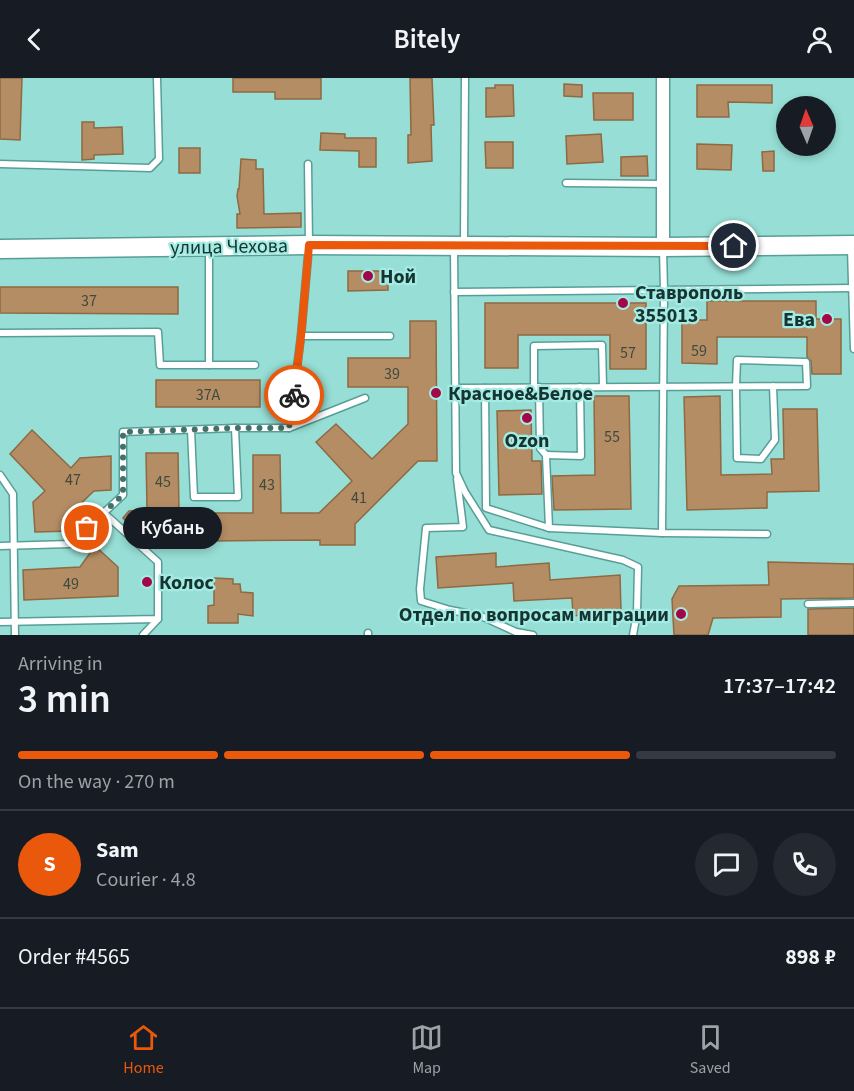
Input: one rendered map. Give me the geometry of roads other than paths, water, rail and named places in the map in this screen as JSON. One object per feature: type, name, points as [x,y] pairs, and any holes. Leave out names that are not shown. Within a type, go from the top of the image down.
[{"type":"street","points":[[663,78],[663,247]]},
{"type":"street","name":"улица Чехова","points":[[0,249],[309,245],[663,247],[852,245]]},
{"type":"lane","points":[[0,164],[150,168],[159,159],[157,78]]},
{"type":"lane","points":[[465,78],[459,245],[454,292],[456,473],[463,526],[426,528],[420,589],[421,601],[481,616],[516,632],[533,635]]},
{"type":"lane","points":[[289,428],[301,336],[309,245],[308,164]]},
{"type":"lane","points":[[566,183],[663,184]]},
{"type":"lane","points":[[852,245],[854,349]]},
{"type":"lane","points":[[209,246],[209,365]]},
{"type":"lane","points":[[662,533],[663,247]]},
{"type":"lane","points":[[454,292],[852,288]]},
{"type":"lane","points":[[0,333],[158,332],[160,364],[255,365]]},
{"type":"lane","points":[[301,336],[390,336]]},
{"type":"lane","points":[[549,528],[546,455],[540,448],[534,346],[602,345],[603,386]]},
{"type":"lane","points":[[456,388],[603,386],[663,386],[736,386],[773,386],[807,386],[806,362],[737,360],[736,386],[737,458],[761,459],[775,440],[773,386]]},
{"type":"lane","points":[[546,455],[581,456],[580,387]]},
{"type":"lane","points":[[485,388],[486,508],[549,528],[662,533],[767,534]]},
{"type":"lane","points":[[0,546],[70,544],[104,513],[123,495],[123,432],[289,428],[365,398]]},
{"type":"lane","points":[[192,430],[194,497],[238,497],[235,428]]},
{"type":"lane","points":[[456,473],[489,530],[623,560],[638,567],[637,613],[633,635]]},
{"type":"lane","points":[[0,475],[13,494],[15,635]]},
{"type":"lane","points":[[104,513],[158,562],[158,619],[143,635]]},
{"type":"lane","points":[[808,604],[854,603]]},
{"type":"lane","points":[[0,622],[158,619]]},
{"type":"place","name":"Ной","points":[[368,276]]},
{"type":"place","name":"Ставрополь 355013","points":[[623,303]]},
{"type":"place","name":"Ева","points":[[827,319]]},
{"type":"place","name":"Красное&Белое","points":[[436,393]]},
{"type":"place","name":"Ozon","points":[[527,418]]},
{"type":"place","name":"Кубань","points":[[87,528]]},
{"type":"place","name":"Колос","points":[[147,582]]},
{"type":"place","name":"Отдел по вопросам миграции","points":[[681,614]]}]
